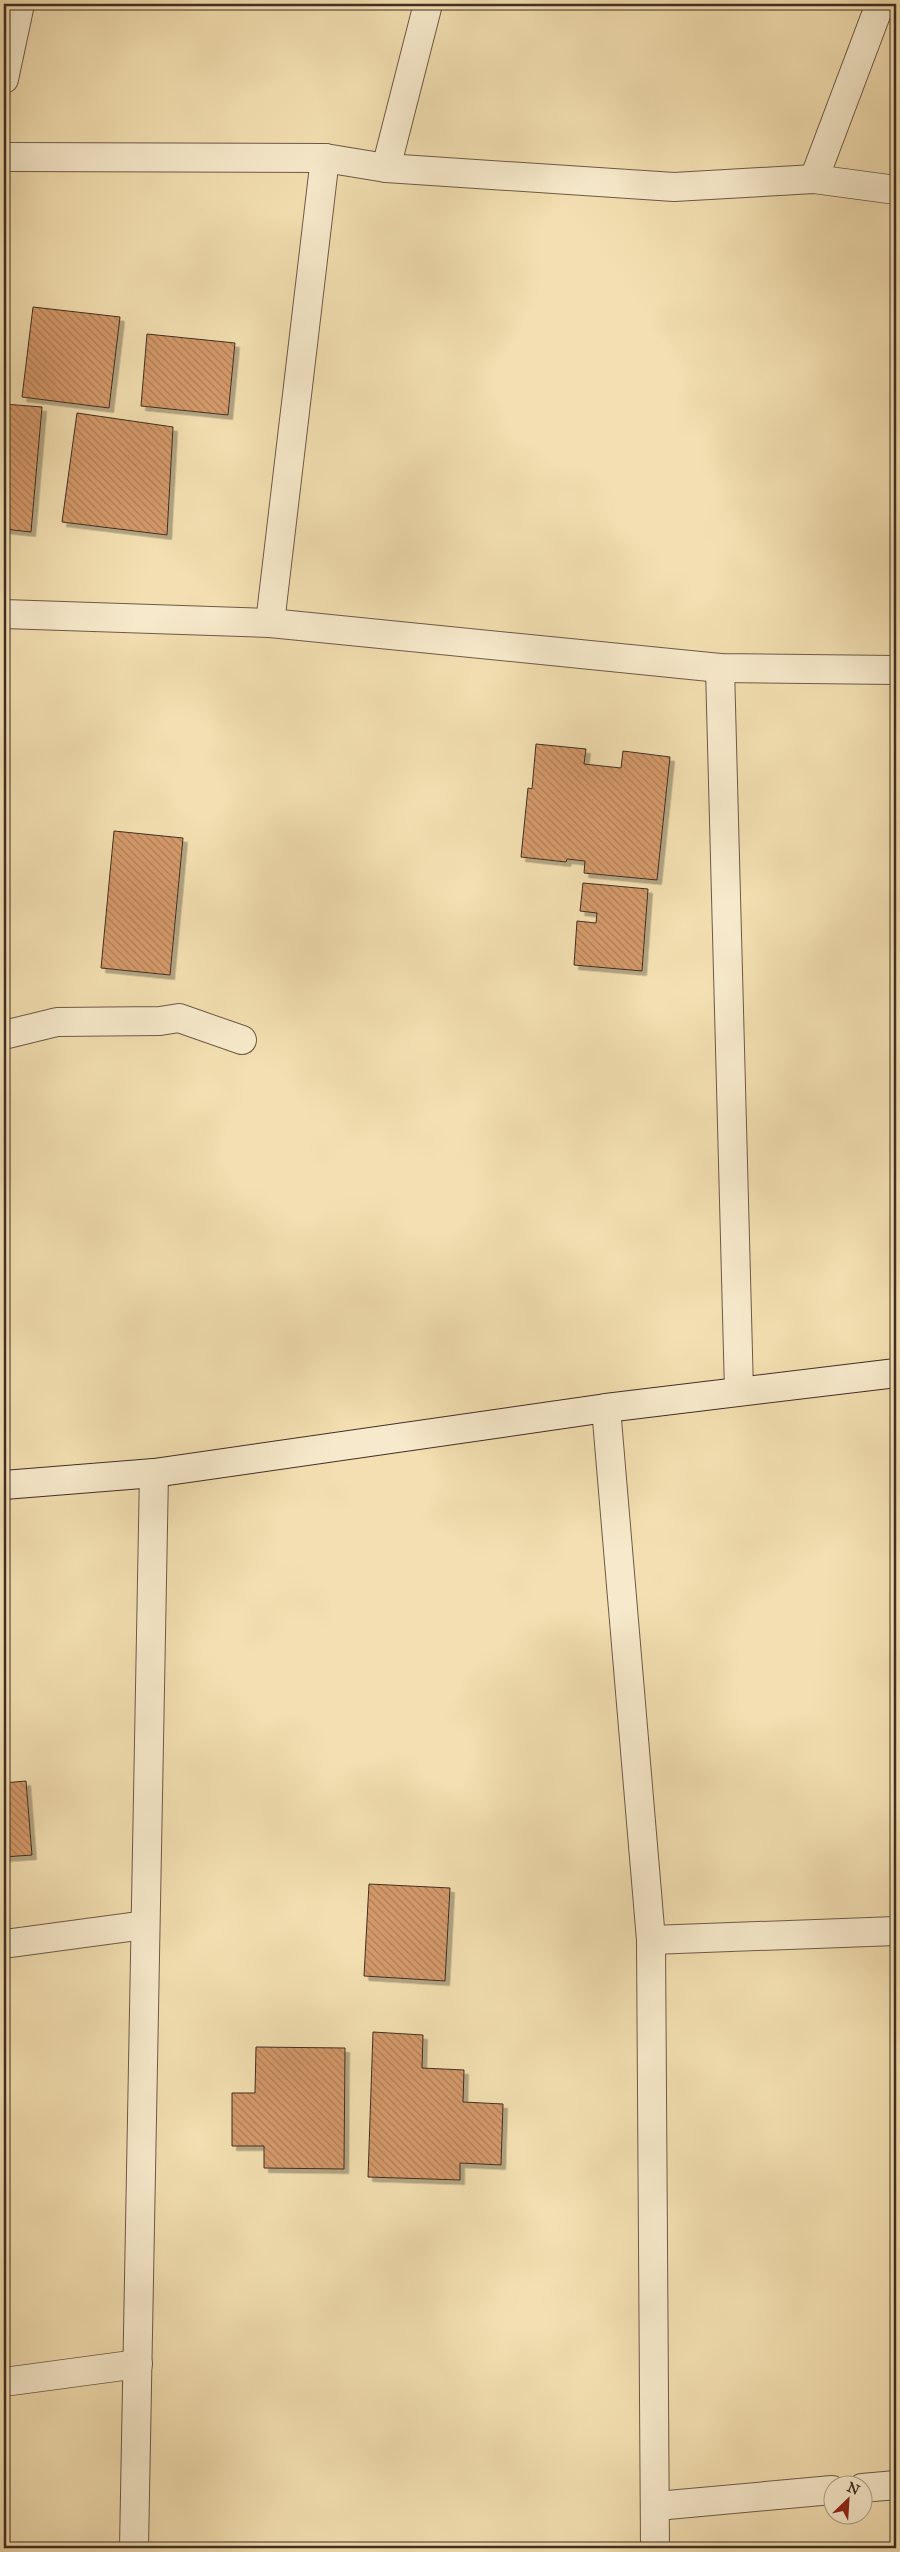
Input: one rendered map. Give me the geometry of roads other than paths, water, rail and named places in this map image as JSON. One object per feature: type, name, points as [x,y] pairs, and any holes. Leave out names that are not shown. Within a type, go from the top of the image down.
[{"type":"street","points":[[4,78],[20,4]]},
{"type":"street","points":[[386,168],[428,4]]},
{"type":"street","points":[[814,179],[880,4]]},
{"type":"street","points":[[4,157],[325,158],[386,168],[674,187],[814,179],[896,190]]},
{"type":"street","points":[[270,623],[325,158]]},
{"type":"street","points":[[4,614],[270,623],[720,668],[896,670]]},
{"type":"street","points":[[720,668],[738,1391]]},
{"type":"street","points":[[4,1035],[57,1022],[160,1021],[179,1018],[242,1040]]},
{"type":"street","points":[[4,1485],[154,1473],[606,1408],[896,1373]]},
{"type":"street","points":[[606,1408],[651,1940],[656,2548]]},
{"type":"street","points":[[134,2548],[144,1925],[154,1473]]},
{"type":"street","points":[[4,1944],[144,1925]]},
{"type":"street","points":[[651,1940],[896,1931]]},
{"type":"street","points":[[4,2382],[138,2364]]},
{"type":"street","points":[[872,2487],[896,2485]]},
{"type":"street","points":[[657,2506],[822,2491]]}]
